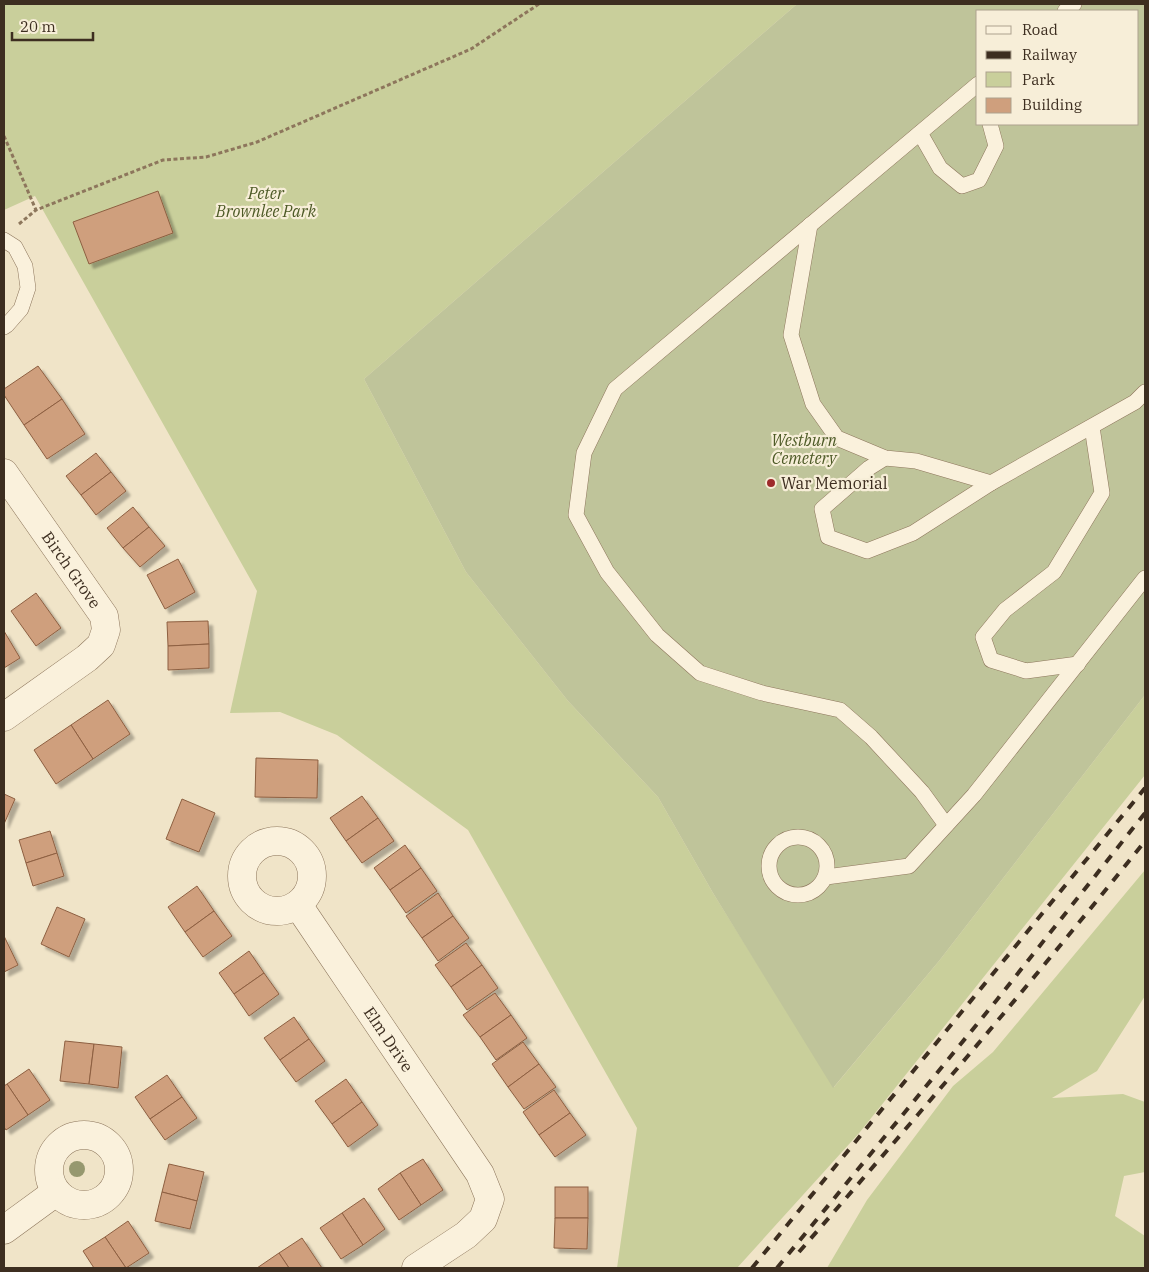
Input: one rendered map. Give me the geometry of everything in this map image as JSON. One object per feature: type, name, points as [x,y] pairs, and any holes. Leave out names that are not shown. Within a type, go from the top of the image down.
[{"type":"street","name":"Birch Grove","points":[[4,473],[104,616],[106,630],[101,645],[87,658],[4,717]]},
{"type":"street","name":"Elm Drive","points":[[298,905],[480,1174],[490,1199],[483,1219],[466,1235],[416,1268]]},
{"type":"street","points":[[4,1230],[56,1192]]},
{"type":"lane","points":[[946,825],[922,792],[870,737],[840,710],[762,693],[700,673],[657,634],[608,572],[576,515],[584,453],[615,389],[976,86]]},
{"type":"lane","points":[[920,133],[940,168],[962,186],[980,180],[996,146],[990,125]]},
{"type":"lane","points":[[810,225],[791,335],[813,404],[837,438],[885,458],[916,460],[992,483]]},
{"type":"lane","points":[[4,240],[15,247],[26,266],[28,288],[21,309],[4,327]]},
{"type":"lane","points":[[885,458],[869,468],[822,509],[828,537],[867,551],[913,533],[992,483],[1135,402],[1145,392]]},
{"type":"lane","points":[[1078,664],[1026,671],[991,660],[983,637],[1005,610],[1054,572],[1102,494],[1092,426]]},
{"type":"lane","points":[[826,877],[910,866],[974,795],[1145,578]]},
{"type":"path","points":[[17,226],[36,210],[163,160],[206,157],[257,142],[471,49],[539,4]]},
{"type":"path","points":[[4,136],[36,210]]},
{"type":"green space","name":"Peter Brownlee Park","points":[[4,4],[797,4],[364,379],[466,572],[568,701],[658,797],[713,893],[834,1087],[939,961],[1145,695],[1145,775],[860,1132],[737,1268],[617,1268],[637,1128],[468,830],[337,735],[280,712],[230,713],[257,591],[35,196],[4,210]]},
{"type":"green space","name":"Westburn Cemetery","points":[[797,4],[1145,4],[1145,695],[939,961],[833,1088],[713,893],[658,797],[568,701],[466,572],[364,379]]},
{"type":"green space","points":[[1145,870],[1145,996],[1097,1071],[1052,1098],[1123,1094],[1145,1102],[1145,1172],[1124,1176],[1115,1216],[1145,1236],[1145,1268],[827,1268],[867,1200],[953,1086],[993,1052]]},
{"type":"building","points":[[158,191],[173,233],[89,264],[73,222]]},
{"type":"building","points":[[38,366],[62,399],[24,425],[4,395],[4,389]]},
{"type":"building","points":[[62,399],[85,434],[47,459],[24,425]]},
{"type":"building","points":[[96,453],[111,472],[81,495],[66,476]]},
{"type":"building","points":[[111,472],[126,491],[96,515],[81,495]]},
{"type":"building","points":[[133,507],[149,527],[123,548],[107,528]]},
{"type":"building","points":[[149,527],[165,546],[140,567],[123,548]]},
{"type":"building","points":[[178,559],[195,592],[165,609],[147,575]]},
{"type":"building","points":[[36,593],[61,628],[36,646],[11,611]]},
{"type":"building","points":[[208,621],[209,644],[168,646],[167,622]]},
{"type":"building","points":[[4,631],[20,658],[4,668]]},
{"type":"building","points":[[209,644],[209,668],[168,670],[168,646]]},
{"type":"building","points":[[108,700],[130,734],[93,759],[71,725]]},
{"type":"building","points":[[71,725],[93,759],[56,784],[34,750]]},
{"type":"building","points":[[256,758],[318,760],[317,798],[255,797]]},
{"type":"building","points":[[4,794],[15,799],[4,824]]},
{"type":"building","points":[[362,796],[378,818],[346,841],[330,818]]},
{"type":"building","points":[[182,799],[215,813],[199,852],[166,839]]},
{"type":"building","points":[[378,818],[394,841],[362,863],[346,841]]},
{"type":"building","points":[[50,831],[57,853],[26,863],[19,840]]},
{"type":"building","points":[[405,845],[421,868],[390,890],[374,868]]},
{"type":"building","points":[[57,853],[64,876],[33,886],[26,863]]},
{"type":"building","points":[[421,868],[437,891],[406,913],[390,890]]},
{"type":"building","points":[[197,886],[214,911],[185,932],[168,907]]},
{"type":"building","points":[[438,893],[453,916],[422,938],[406,916]]},
{"type":"building","points":[[57,907],[85,919],[69,957],[41,944]]},
{"type":"building","points":[[214,911],[232,936],[203,957],[185,932]]},
{"type":"building","points":[[453,916],[469,938],[438,961],[422,938]]},
{"type":"building","points":[[4,936],[18,965],[4,972]]},
{"type":"building","points":[[466,943],[482,965],[451,987],[435,965]]},
{"type":"building","points":[[249,951],[264,973],[234,994],[219,973]]},
{"type":"building","points":[[482,965],[498,988],[467,1010],[451,987]]},
{"type":"building","points":[[264,973],[279,994],[249,1016],[234,994]]},
{"type":"building","points":[[495,993],[511,1015],[480,1037],[463,1015]]},
{"type":"building","points":[[511,1015],[527,1038],[496,1060],[480,1037]]},
{"type":"building","points":[[294,1017],[309,1039],[280,1060],[264,1038]]},
{"type":"building","points":[[309,1039],[325,1061],[296,1082],[280,1060]]},
{"type":"building","points":[[65,1041],[94,1044],[89,1084],[60,1081]]},
{"type":"building","points":[[523,1042],[539,1064],[508,1087],[492,1064]]},
{"type":"building","points":[[94,1044],[122,1047],[118,1088],[89,1084]]},
{"type":"building","points":[[539,1064],[556,1087],[524,1109],[508,1087]]},
{"type":"building","points":[[29,1069],[50,1100],[28,1115],[7,1084]]},
{"type":"building","points":[[167,1075],[182,1097],[150,1119],[135,1097]]},
{"type":"building","points":[[346,1079],[362,1102],[332,1124],[315,1101]]},
{"type":"building","points":[[7,1084],[28,1115],[6,1130],[4,1127],[4,1086]]},
{"type":"building","points":[[554,1090],[570,1113],[539,1135],[523,1112]]},
{"type":"building","points":[[182,1097],[197,1118],[165,1140],[150,1119]]},
{"type":"building","points":[[362,1102],[378,1125],[348,1147],[332,1124]]},
{"type":"building","points":[[570,1113],[586,1135],[555,1157],[539,1135]]},
{"type":"building","points":[[423,1159],[443,1190],[421,1205],[400,1173]]},
{"type":"building","points":[[169,1164],[204,1172],[197,1201],[162,1192]]},
{"type":"building","points":[[400,1173],[421,1205],[399,1220],[378,1189]]},
{"type":"building","points":[[555,1187],[588,1187],[588,1218],[555,1218]]},
{"type":"building","points":[[162,1192],[197,1201],[190,1229],[155,1221]]},
{"type":"building","points":[[364,1198],[385,1229],[363,1245],[342,1213]]},
{"type":"building","points":[[342,1213],[363,1245],[341,1259],[320,1228]]},
{"type":"building","points":[[555,1218],[588,1218],[587,1249],[554,1248]]},
{"type":"building","points":[[128,1221],[149,1253],[126,1268],[105,1237]]},
{"type":"building","points":[[105,1237],[126,1268],[94,1268],[83,1251]]},
{"type":"building","points":[[302,1238],[322,1268],[289,1268],[279,1253]]},
{"type":"building","points":[[279,1253],[289,1268],[257,1268]]},
{"type":"railway","points":[[752,1268],[1145,788]]},
{"type":"railway","points":[[777,1268],[996,1001],[1145,813]]},
{"type":"railway","points":[[799,1252],[974,1048],[1145,841]]},
{"type":"place","name":"War Memorial","points":[[771,483]]}]
